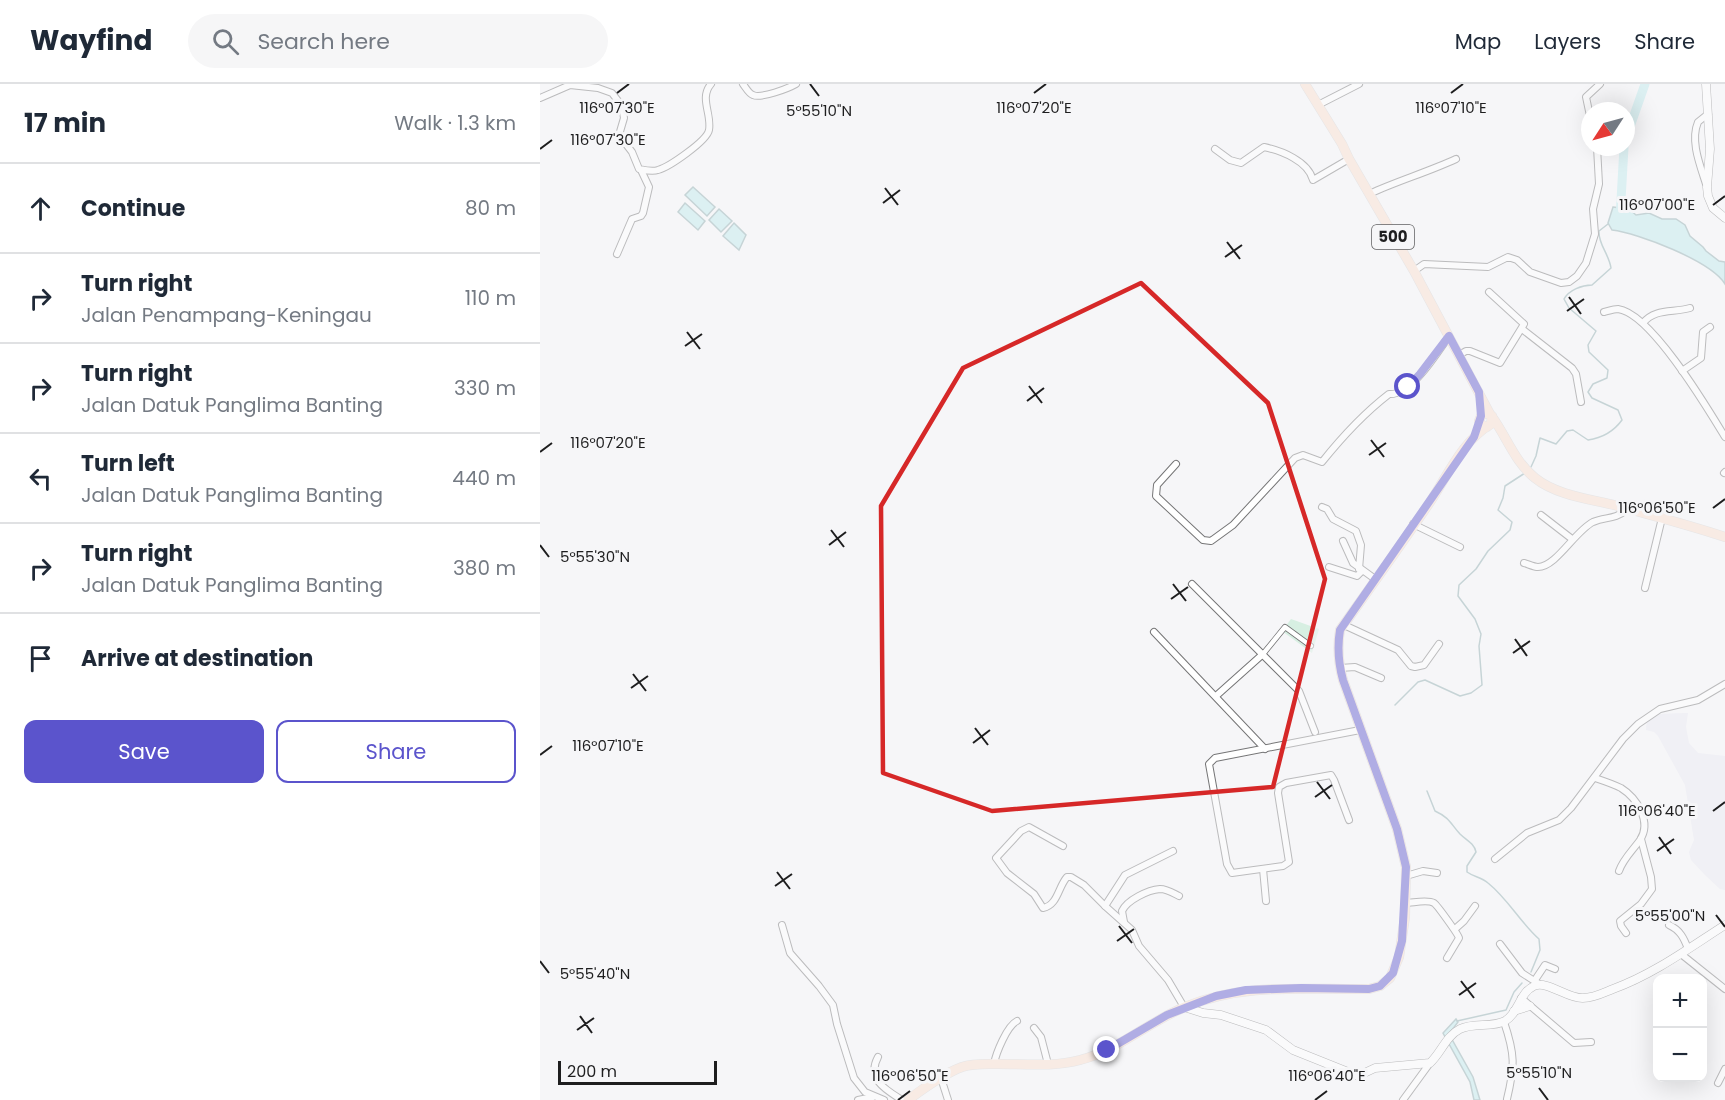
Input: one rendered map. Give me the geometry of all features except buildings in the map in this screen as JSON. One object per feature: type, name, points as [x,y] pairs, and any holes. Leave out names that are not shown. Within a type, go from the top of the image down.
[{"type":"main road","name":"500","points":[[1305,84],[1342,144],[1460,355],[1479,392],[1487,420]]},
{"type":"main road","points":[[908,1100],[941,1078],[964,1067],[994,1064],[1068,1063],[1099,1054],[1184,1007],[1209,998],[1246,990],[1375,988],[1390,978],[1396,966],[1402,941],[1406,876],[1404,852],[1340,668],[1338,650],[1340,630],[1487,420],[1534,478],[1565,492],[1725,537]]},
{"type":"street","points":[[641,170],[655,171],[664,168],[706,138],[710,128],[705,100],[708,86],[711,84]]},
{"type":"street","points":[[743,84],[750,94],[755,96],[785,90],[796,84]]},
{"type":"street","points":[[1318,105],[1359,84]]},
{"type":"street","points":[[1587,102],[1586,97],[1600,84]]},
{"type":"street","points":[[1706,84],[1710,149],[1707,187]]},
{"type":"street","points":[[540,98],[570,85],[596,86],[612,93],[622,106],[624,123],[619,130],[619,135],[632,152],[649,187],[643,213],[632,219],[617,254]]},
{"type":"street","points":[[1708,114],[1698,122],[1695,139],[1698,158],[1711,206],[1725,218]]},
{"type":"street","points":[[1215,149],[1230,160],[1241,163],[1264,147],[1272,149],[1307,167],[1313,180],[1349,159]]},
{"type":"street","points":[[1414,271],[1424,264],[1488,267],[1508,256],[1517,260],[1530,272],[1561,283],[1569,282],[1577,276],[1586,263],[1594,234],[1593,209],[1599,184],[1597,156]]},
{"type":"street","points":[[1369,194],[1389,184],[1408,179],[1456,159]]},
{"type":"street","points":[[1460,355],[1470,351],[1500,363],[1522,329],[1524,324],[1490,292]]},
{"type":"street","points":[[1642,323],[1654,314],[1690,308]]},
{"type":"street","points":[[1604,312],[1618,309],[1642,323],[1682,371],[1725,437]]},
{"type":"street","points":[[1682,371],[1701,358],[1703,332],[1710,327]]},
{"type":"street","points":[[1522,329],[1572,368],[1576,374],[1581,402]]},
{"type":"street","points":[[1176,464],[1157,485],[1156,496],[1203,540],[1211,542],[1233,525],[1294,458],[1302,455],[1322,462],[1355,422],[1369,409],[1389,394],[1396,394],[1408,387],[1449,336]]},
{"type":"street","points":[[1322,507],[1327,509],[1333,519],[1356,531],[1361,545],[1361,570],[1358,576],[1329,567]]},
{"type":"street","points":[[1524,562],[1538,567],[1542,566],[1557,558],[1572,539],[1592,523],[1614,518],[1628,509]]},
{"type":"street","points":[[1541,515],[1572,539]]},
{"type":"street","points":[[1646,588],[1662,518]]},
{"type":"street","points":[[1413,524],[1460,547]]},
{"type":"street","points":[[1343,541],[1350,558],[1361,570],[1375,579]]},
{"type":"street","points":[[1192,584],[1299,691],[1315,732]]},
{"type":"street","points":[[1344,625],[1398,650],[1411,666],[1415,667],[1424,665],[1439,644]]},
{"type":"street","points":[[1216,696],[1263,654],[1286,627],[1311,646]]},
{"type":"street","points":[[1154,632],[1265,749]]},
{"type":"street","points":[[1340,668],[1354,668],[1381,678]]},
{"type":"street","points":[[1496,859],[1527,833],[1560,820],[1596,777],[1623,738],[1647,717],[1667,707],[1698,700],[1725,684]]},
{"type":"street","points":[[1349,820],[1330,775],[1286,783],[1279,787],[1278,793],[1289,862],[1283,866],[1232,873],[1228,869],[1209,764],[1215,758],[1360,730]]},
{"type":"street","points":[[1596,777],[1623,789],[1643,813],[1644,824],[1641,839],[1619,871]]},
{"type":"street","points":[[1063,846],[1029,827],[1021,831],[996,858],[1007,873],[1034,894],[1043,908],[1051,904],[1065,879],[1071,877],[1084,885],[1134,933],[1139,946],[1168,980],[1184,1007],[1221,1015],[1266,1030],[1293,1050],[1353,1075],[1361,1075],[1378,1068],[1430,1064]]},
{"type":"street","points":[[1626,933],[1620,921],[1641,904],[1652,889],[1641,839]]},
{"type":"street","points":[[1105,906],[1125,875],[1173,851]]},
{"type":"street","points":[[1263,869],[1266,901]]},
{"type":"street","points":[[1406,876],[1424,871],[1437,873]]},
{"type":"street","points":[[1124,922],[1122,911],[1129,901],[1158,889],[1168,890],[1179,896]]},
{"type":"street","points":[[1405,903],[1435,903],[1455,929],[1459,938],[1447,958]]},
{"type":"street","points":[[1455,929],[1475,906]]},
{"type":"street","points":[[782,925],[790,953],[833,1005],[854,1078],[861,1089],[873,1097],[884,1100]]},
{"type":"street","points":[[1669,925],[1676,928],[1683,936],[1685,951],[1725,989]]},
{"type":"street","points":[[1500,944],[1522,973],[1537,982],[1579,998],[1598,996],[1633,982],[1725,925]]},
{"type":"street","points":[[1403,1100],[1449,1039],[1465,1027],[1504,1022],[1514,1011],[1521,998],[1537,982],[1545,965],[1555,969]]},
{"type":"street","points":[[1521,998],[1574,1043],[1591,1042]]},
{"type":"street","points":[[1514,1011],[1530,1006]]},
{"type":"street","points":[[994,1064],[999,1047],[1011,1024],[1017,1021]]},
{"type":"street","points":[[1504,1022],[1514,1062],[1507,1099]]},
{"type":"street","points":[[1034,1028],[1041,1037],[1048,1064]]},
{"type":"street","points":[[878,1058],[874,1069],[877,1081],[883,1088],[902,1100]]},
{"type":"street","points":[[1718,1083],[1725,1068]]},
{"type":"street","points":[[941,1078],[948,1100]]},
{"type":"street","points":[[858,1100],[873,1097]]},
{"type":"highlighted area","points":[[1141,283],[1268,403],[1325,579],[1273,787],[992,811],[883,773],[881,506],[963,368]]},
{"type":"shaded area","points":[[1688,713],[1686,727],[1689,743],[1698,753],[1725,756],[1725,890],[1720,889],[1691,860],[1689,852],[1694,840],[1685,785],[1658,736],[1646,730],[1647,719],[1658,714]]},
{"type":"green space","points":[[1291,619],[1319,629],[1312,653],[1282,631]]},
{"type":"water","points":[[693,187],[715,207],[707,216],[685,195]]},
{"type":"water","points":[[685,203],[705,221],[698,230],[678,212]]},
{"type":"water","points":[[1613,207],[1629,209],[1636,215],[1649,213],[1662,219],[1676,219],[1685,225],[1690,236],[1706,251],[1719,261],[1725,262],[1725,284],[1705,266],[1690,258],[1639,236],[1612,230],[1608,223]]},
{"type":"water","points":[[719,209],[732,221],[721,232],[709,220]]},
{"type":"water","points":[[734,223],[746,235],[739,250],[723,236]]},
{"type":"water","points":[[1456,1019],[1458,1022],[1449,1034],[1473,1077],[1480,1100],[1474,1100],[1470,1082],[1443,1033]]},
{"type":"waterway","points":[[1635,112],[1645,84]]},
{"type":"waterway","points":[[1622,218],[1620,218],[1623,156]]},
{"type":"waterway","points":[[1531,467],[1540,438],[1556,444],[1567,431],[1573,430],[1588,440],[1593,439],[1611,431],[1622,420],[1618,410],[1592,398],[1588,392],[1593,384],[1607,378],[1608,370],[1589,352],[1588,345],[1596,331],[1569,308],[1564,299],[1576,289],[1592,285],[1611,268],[1599,236],[1599,231],[1608,224]]},
{"type":"waterway","points":[[1395,705],[1418,682],[1425,680],[1460,696],[1471,693],[1482,685],[1479,646],[1481,634],[1475,619],[1458,596],[1459,585],[1476,569],[1488,551],[1510,530],[1512,522],[1498,510],[1505,486],[1525,473]]},
{"type":"waterway","points":[[1427,791],[1435,811],[1447,818],[1475,849],[1476,852],[1467,866],[1467,872],[1495,889],[1539,939],[1540,950],[1531,972]]},
{"type":"waterway","points":[[1457,1021],[1506,1010],[1514,992],[1522,983]]},
{"type":"route","points":[[1107,1050],[1167,1015],[1216,996],[1246,990],[1369,989],[1380,986],[1393,973],[1399,957],[1405,917],[1404,852],[1376,769],[1347,694],[1338,660],[1340,630],[1352,616],[1447,473],[1474,437],[1475,428],[1481,416],[1479,392],[1449,336],[1408,387]]}]
